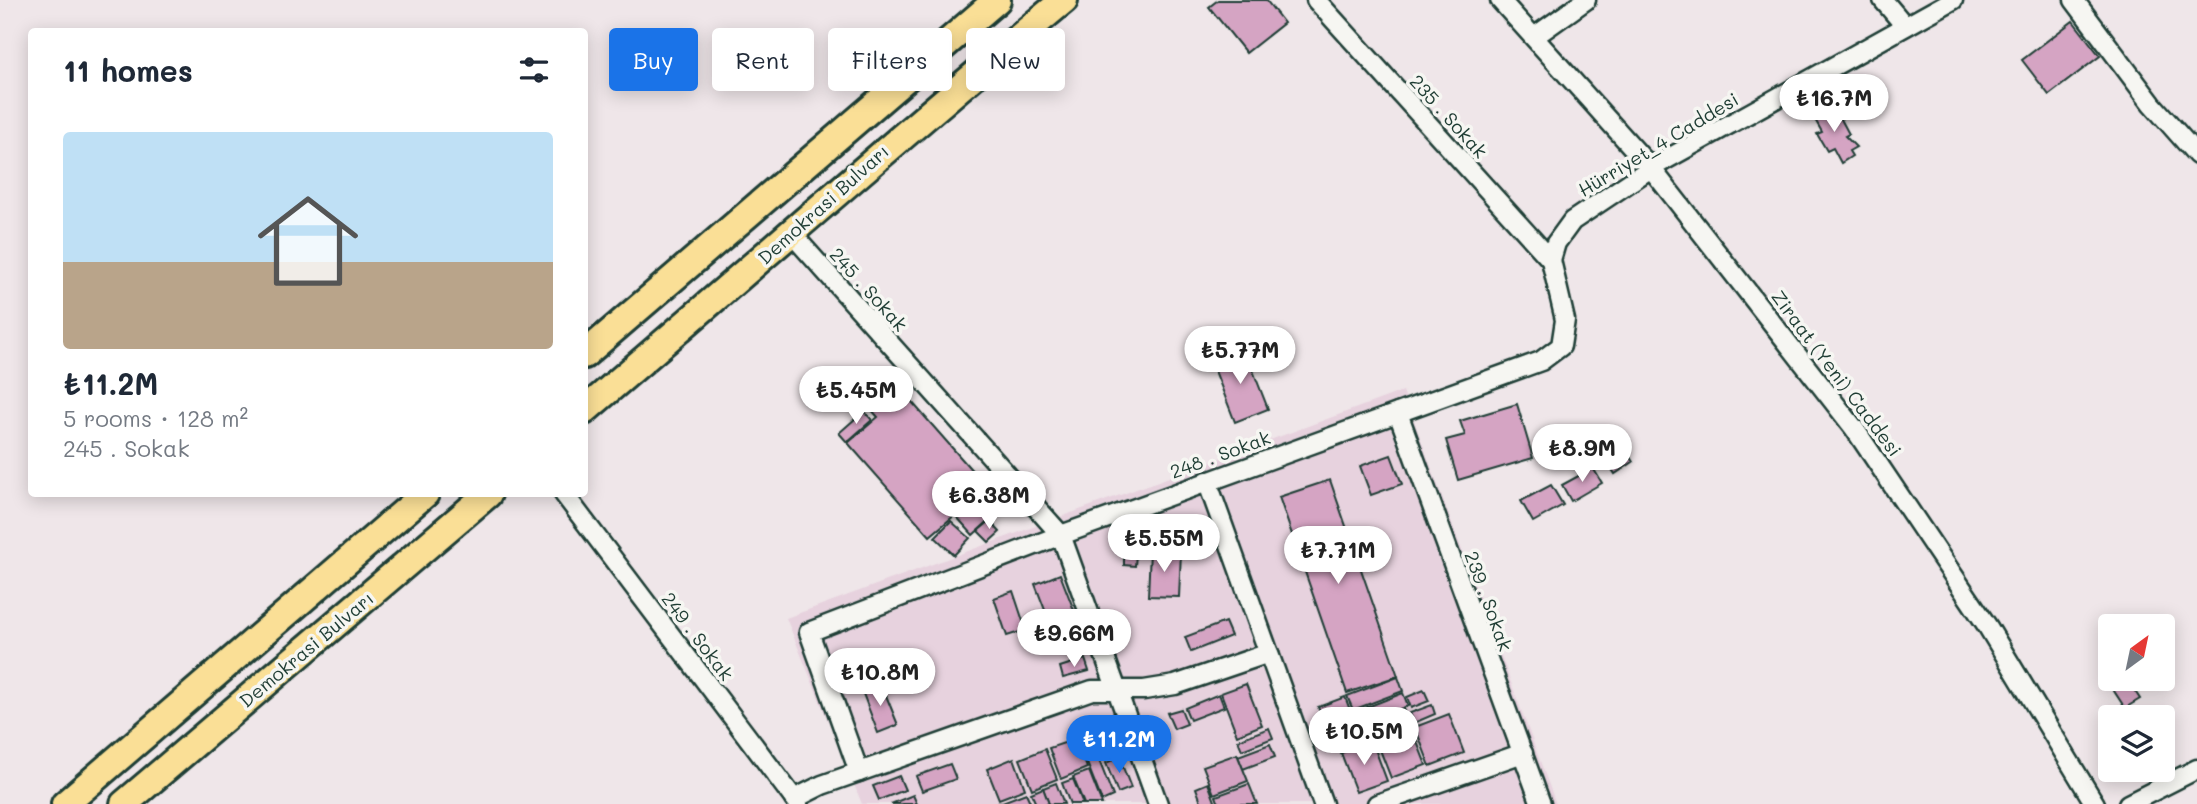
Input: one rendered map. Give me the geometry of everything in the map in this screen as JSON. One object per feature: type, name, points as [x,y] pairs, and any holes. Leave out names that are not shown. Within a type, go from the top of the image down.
[{"type":"highway","points":[[588,352],[997,0]]},
{"type":"highway","name":"Demokrasi Bulvarı","points":[[588,408],[792,234],[890,144],[1064,0]]},
{"type":"highway","name":"Demokrasi Bulvarı","points":[[65,804],[422,497]]},
{"type":"highway","name":"Demokrasi Bulvarı","points":[[124,804],[484,497]]},
{"type":"street","name":"235 . Sokak","points":[[1316,0],[1550,260]]},
{"type":"street","name":"Ziraat (Yeni) Caddesi","points":[[1500,0],[1651,168],[1886,472],[1988,627],[2095,804]]},
{"type":"street","points":[[1534,37],[1586,0]]},
{"type":"street","points":[[1883,0],[1905,26]]},
{"type":"street","name":"Hürriyet_4 Caddesi","points":[[1550,260],[1563,230],[1572,221],[1651,168],[1952,0]]},
{"type":"street","points":[[2074,0],[2152,104],[2197,155]]},
{"type":"street","name":"245 . Sokak","points":[[792,234],[1061,535],[1158,804]]},
{"type":"street","name":"248 . Sokak","points":[[859,772],[809,632],[1061,535],[1541,361],[1561,346],[1565,320],[1550,260]]},
{"type":"street","name":"239 . Sokak","points":[[1398,412],[1541,804]]},
{"type":"street","points":[[1207,481],[1323,804]]},
{"type":"street","name":"249 . Sokak","points":[[566,497],[796,802]]},
{"type":"street","points":[[796,802],[859,772],[1092,690],[1116,687],[1144,690],[1175,685],[1269,653]]},
{"type":"street","points":[[1377,804],[1522,753]]},
{"type":"street","points":[[2128,804],[2197,769]]},
{"type":"shaded area","points":[[1403,391],[1556,804],[862,804],[786,618]]},
{"type":"building","points":[[1218,0],[1266,0],[1284,23],[1246,53],[1209,7]]},
{"type":"building","points":[[2073,21],[2100,56],[2049,95],[2022,60]]},
{"type":"building","points":[[1825,108],[1828,112],[1835,108],[1849,134],[1845,136],[1856,147],[1849,151],[1852,156],[1841,163],[1833,148],[1827,151],[1817,134],[1822,132],[1813,116]]},
{"type":"building","points":[[1245,350],[1268,409],[1235,422],[1212,363]]},
{"type":"building","points":[[897,385],[1004,507],[973,535],[955,515],[930,536],[848,443],[878,417],[870,408]]},
{"type":"building","points":[[1517,404],[1533,458],[1458,480],[1446,440],[1465,435],[1460,421]]},
{"type":"building","points":[[864,411],[872,420],[847,442],[839,433]]},
{"type":"building","points":[[1612,429],[1633,462],[1615,474],[1593,440]]},
{"type":"building","points":[[1391,455],[1402,484],[1371,495],[1360,466]]},
{"type":"building","points":[[1593,468],[1602,483],[1571,501],[1562,485]]},
{"type":"building","points":[[1330,480],[1398,676],[1347,693],[1279,497]]},
{"type":"building","points":[[1551,485],[1563,505],[1533,522],[1521,501]]},
{"type":"building","points":[[951,521],[970,538],[954,555],[935,537]]},
{"type":"building","points":[[990,521],[1000,532],[989,542],[978,531]]},
{"type":"building","points":[[1150,551],[1181,552],[1179,597],[1148,596]]},
{"type":"building","points":[[1124,553],[1136,554],[1135,566],[1124,565]]},
{"type":"building","points":[[1060,574],[1085,639],[1060,649],[1035,584]]},
{"type":"building","points":[[1013,591],[1026,630],[1007,636],[994,598]]},
{"type":"building","points":[[1225,622],[1231,636],[1191,652],[1185,637]]},
{"type":"building","points":[[1085,659],[1089,671],[1063,678],[1060,667]]},
{"type":"building","points":[[1398,677],[1403,691],[1353,710],[1347,696]]},
{"type":"building","points":[[881,683],[898,725],[878,733],[862,691]]},
{"type":"building","points":[[1246,684],[1262,725],[1237,735],[1221,693]]},
{"type":"building","points":[[1424,690],[1429,701],[1411,708],[1407,697]]},
{"type":"building","points":[[2114,691],[2135,691],[2140,699],[2130,705],[2123,705]]},
{"type":"building","points":[[1403,693],[1408,706],[1357,725],[1352,713]]},
{"type":"building","points":[[1219,694],[1224,707],[1190,720],[1185,708]]},
{"type":"building","points":[[1345,697],[1350,710],[1323,720],[1318,707]]},
{"type":"building","points":[[1432,705],[1435,714],[1414,723],[1410,713]]},
{"type":"building","points":[[1181,709],[1187,724],[1174,729],[1167,713]]},
{"type":"building","points":[[1403,709],[1409,722],[1362,741],[1356,727]]},
{"type":"building","points":[[1449,714],[1464,753],[1430,766],[1415,727]]},
{"type":"building","points":[[1349,716],[1354,730],[1343,734],[1337,720]]},
{"type":"building","points":[[1410,724],[1426,765],[1391,778],[1375,737]]},
{"type":"building","points":[[1269,728],[1273,738],[1242,750],[1238,740]]},
{"type":"building","points":[[1089,735],[1113,796],[1102,801],[1078,740]]},
{"type":"building","points":[[1076,739],[1087,768],[1061,779],[1049,748]]},
{"type":"building","points":[[1372,741],[1387,781],[1356,792],[1341,753]]},
{"type":"building","points":[[1270,744],[1275,757],[1243,769],[1238,756]]},
{"type":"building","points":[[1045,749],[1057,779],[1032,789],[1020,759]]},
{"type":"building","points":[[1237,754],[1248,781],[1214,794],[1203,766]]},
{"type":"building","points":[[1119,757],[1131,788],[1118,793],[1106,763]]},
{"type":"building","points":[[1014,758],[1025,789],[999,799],[987,769]]},
{"type":"building","points":[[950,764],[956,779],[922,791],[916,776]]},
{"type":"building","points":[[1089,771],[1102,804],[1084,804],[1073,777]]},
{"type":"building","points":[[899,776],[905,790],[879,800],[873,786]]},
{"type":"building","points":[[1073,779],[1083,804],[1070,804],[1062,783]]},
{"type":"building","points":[[1056,783],[1064,804],[1049,804],[1043,788]]},
{"type":"building","points":[[1208,783],[1216,804],[1202,804],[1196,788]]},
{"type":"building","points":[[1249,784],[1257,804],[1219,804],[1216,796]]},
{"type":"building","points":[[1043,788],[1049,804],[1036,804],[1031,793]]},
{"type":"building","points":[[1026,793],[1031,804],[997,804]]},
{"type":"building","points":[[913,795],[917,804],[891,804]]}]
